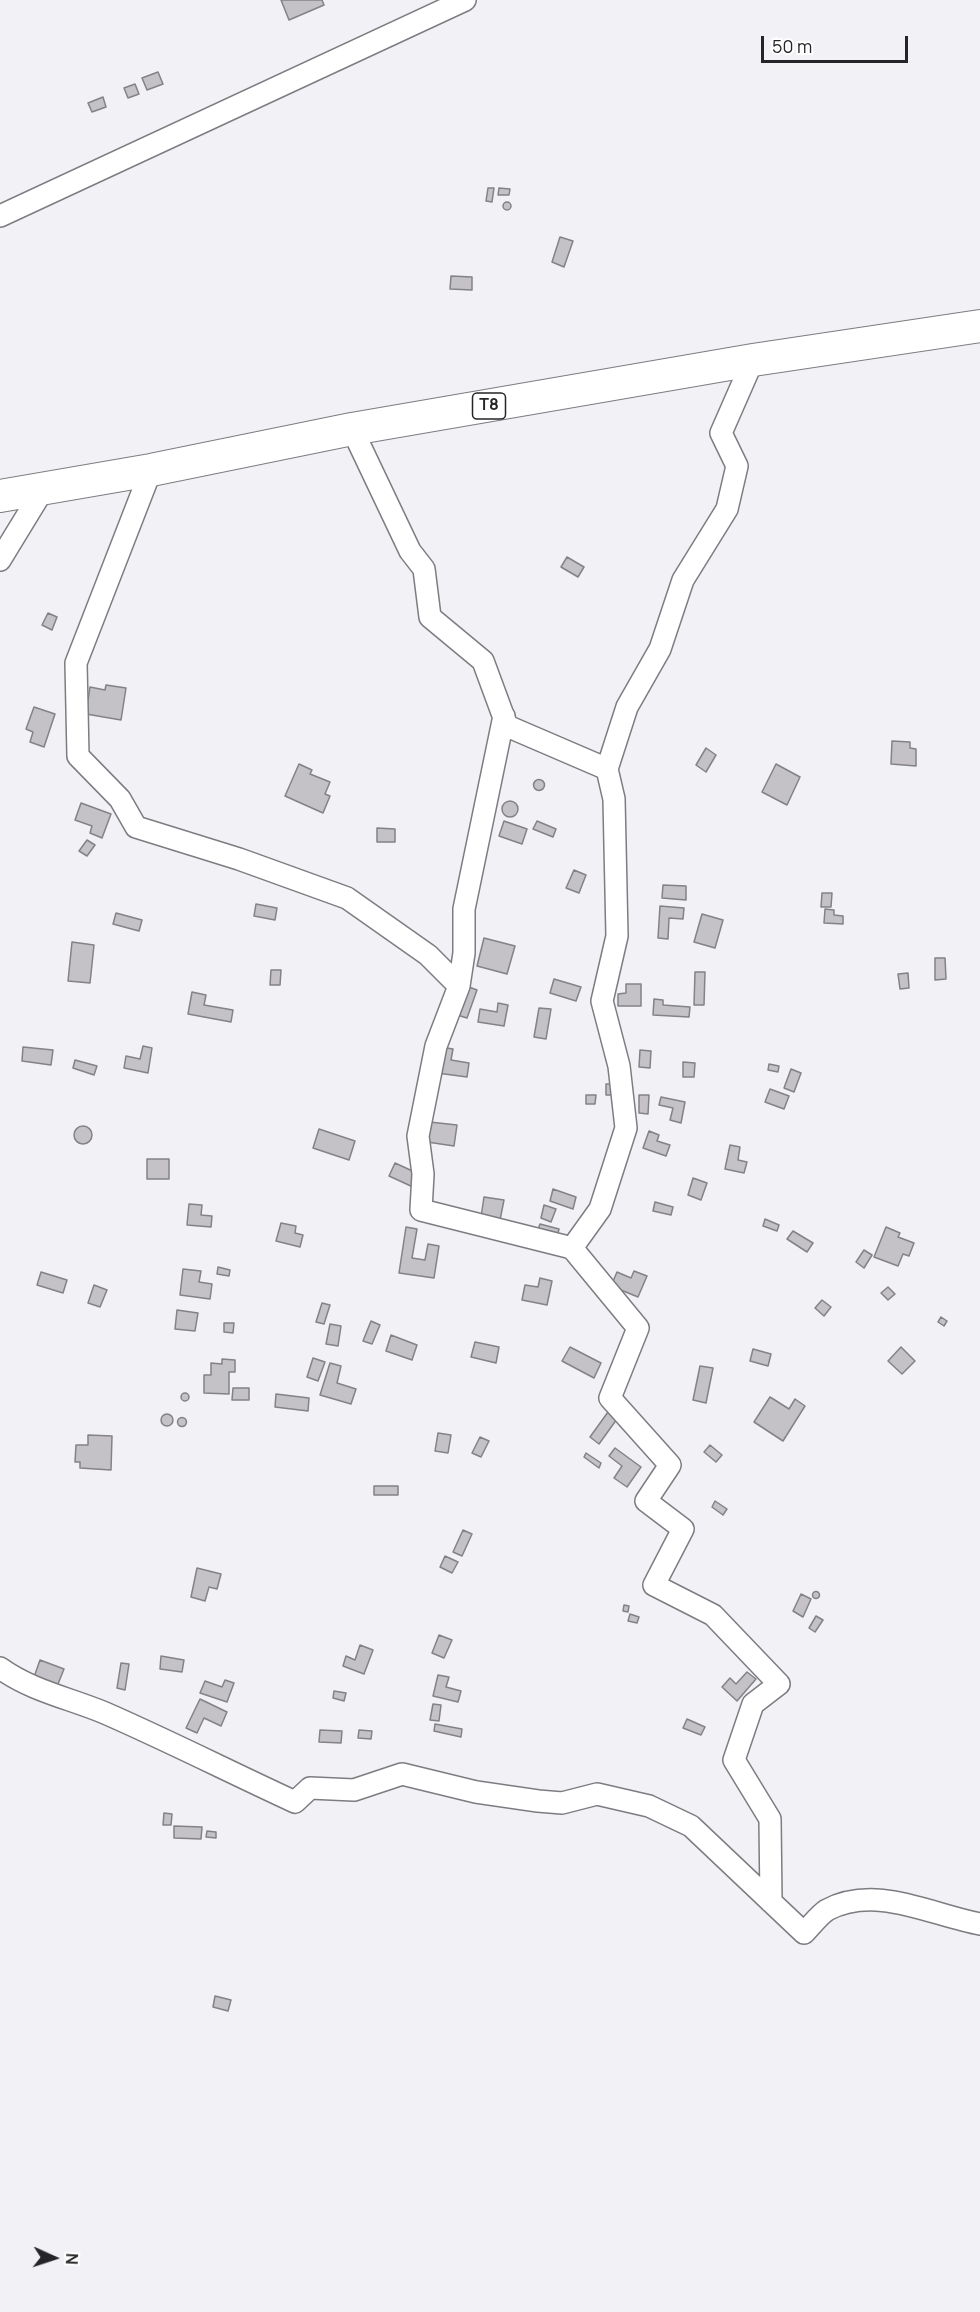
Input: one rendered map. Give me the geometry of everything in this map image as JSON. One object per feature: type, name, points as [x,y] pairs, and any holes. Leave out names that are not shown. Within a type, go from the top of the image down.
[{"type":"highway","name":"T8","points":[[0,496],[151,470],[352,429],[753,360],[980,326]]},
{"type":"street","points":[[1,214],[465,0]]},
{"type":"street","points":[[572,1248],[600,1209],[626,1128],[619,1066],[602,1001],[617,936],[615,799],[607,769],[627,707],[660,649],[682,580],[727,509],[737,466],[721,433],[753,360]]},
{"type":"street","points":[[352,429],[410,551],[424,569],[430,617],[483,661],[507,726],[607,769]]},
{"type":"street","points":[[151,470],[76,663],[78,756],[120,799],[136,827],[239,859],[347,897],[428,955],[459,986]]},
{"type":"street","points":[[0,560],[44,488]]},
{"type":"street","points":[[504,716],[464,909],[464,953],[459,986],[436,1046],[420,1124],[421,1210],[572,1248],[638,1328],[610,1398],[670,1465],[646,1501],[683,1529],[654,1585],[713,1615],[779,1684],[753,1704],[734,1760],[770,1819],[771,1902]]},
{"type":"street","points":[[0,1668],[15,1678],[103,1713],[296,1802],[310,1788],[354,1790],[402,1774],[476,1792],[538,1801],[562,1803],[597,1794],[648,1806],[691,1826],[804,1933],[826,1911],[860,1899],[930,1909],[980,1924]]},
{"type":"building","points":[[281,0],[322,0],[324,5],[289,20]]},
{"type":"building","points":[[158,72],[163,84],[147,90],[142,78]]},
{"type":"building","points":[[135,84],[139,94],[128,98],[124,88]]},
{"type":"building","points":[[103,97],[106,107],[92,112],[88,103]]},
{"type":"building","points":[[488,188],[494,188],[492,202],[486,201]]},
{"type":"building","points":[[499,188],[510,189],[509,195],[498,195]]},
{"type":"building","points":[[507,202],[511,206],[507,210],[503,206]]},
{"type":"building","points":[[560,237],[573,241],[564,267],[552,262]]},
{"type":"building","points":[[451,276],[472,277],[472,290],[450,289]]},
{"type":"building","points":[[567,557],[584,567],[578,577],[561,567]]},
{"type":"building","points":[[48,613],[57,617],[52,630],[42,625]]},
{"type":"building","points":[[106,685],[126,688],[121,720],[86,714],[90,687],[105,690]]},
{"type":"building","points":[[34,707],[55,714],[44,747],[30,742],[33,732],[26,729]]},
{"type":"building","points":[[892,741],[910,742],[910,748],[916,749],[916,766],[891,764]]},
{"type":"building","points":[[706,748],[716,755],[706,772],[696,765]]},
{"type":"building","points":[[299,764],[312,770],[310,774],[330,782],[325,794],[330,796],[323,813],[285,796]]},
{"type":"building","points":[[776,764],[800,777],[787,805],[762,792]]},
{"type":"building","points":[[539,779],[545,785],[539,791],[533,785]]},
{"type":"building","points":[[507,801],[513,801],[518,809],[516,815],[507,817],[502,812],[502,806]]},
{"type":"building","points":[[81,803],[111,814],[102,838],[90,833],[92,826],[75,820]]},
{"type":"building","points":[[504,821],[527,829],[522,844],[499,836]]},
{"type":"building","points":[[537,821],[556,829],[553,837],[533,829]]},
{"type":"building","points":[[377,828],[395,829],[395,842],[377,842]]},
{"type":"building","points":[[87,840],[95,845],[87,856],[79,851]]},
{"type":"building","points":[[574,870],[586,875],[579,893],[566,888]]},
{"type":"building","points":[[663,885],[686,886],[686,900],[662,898]]},
{"type":"building","points":[[822,893],[832,893],[831,907],[821,907]]},
{"type":"building","points":[[256,904],[277,908],[275,920],[254,916]]},
{"type":"building","points":[[660,906],[684,908],[683,919],[669,918],[668,939],[658,938]]},
{"type":"building","points":[[825,909],[834,910],[834,915],[843,916],[843,924],[824,923]]},
{"type":"building","points":[[116,913],[142,920],[139,931],[113,924]]},
{"type":"building","points":[[702,914],[723,920],[715,948],[694,942]]},
{"type":"building","points":[[484,938],[515,946],[507,974],[477,966]]},
{"type":"building","points":[[72,942],[94,945],[90,983],[68,981]]},
{"type":"building","points":[[935,958],[945,958],[946,979],[935,980]]},
{"type":"building","points":[[271,970],[281,970],[280,985],[270,985]]},
{"type":"building","points":[[695,972],[705,972],[704,1005],[694,1005]]},
{"type":"building","points":[[908,973],[909,988],[900,989],[898,974]]},
{"type":"building","points":[[554,979],[581,987],[576,1001],[550,993]]},
{"type":"building","points":[[626,984],[641,984],[641,1006],[618,1006],[618,994],[626,993]]},
{"type":"building","points":[[464,985],[477,990],[467,1018],[454,1014]]},
{"type":"building","points":[[192,992],[206,995],[204,1005],[233,1010],[231,1022],[188,1014]]},
{"type":"building","points":[[654,999],[663,1000],[663,1005],[690,1007],[689,1017],[653,1015]]},
{"type":"building","points":[[498,1003],[508,1005],[504,1026],[478,1022],[480,1009],[497,1012]]},
{"type":"building","points":[[539,1008],[551,1009],[546,1039],[534,1037]]},
{"type":"building","points":[[143,1046],[152,1048],[148,1073],[124,1068],[126,1056],[140,1059]]},
{"type":"building","points":[[23,1047],[53,1050],[51,1065],[22,1061]]},
{"type":"building","points":[[441,1047],[453,1049],[451,1060],[469,1063],[467,1077],[437,1073]]},
{"type":"building","points":[[640,1050],[651,1051],[650,1068],[639,1067]]},
{"type":"building","points":[[75,1060],[97,1066],[94,1075],[73,1068]]},
{"type":"building","points":[[683,1062],[695,1063],[694,1077],[683,1077]]},
{"type":"building","points":[[769,1064],[779,1066],[778,1072],[768,1070]]},
{"type":"building","points":[[791,1069],[801,1073],[794,1092],[784,1088]]},
{"type":"building","points":[[606,1084],[617,1084],[617,1095],[606,1095]]},
{"type":"building","points":[[770,1089],[789,1096],[784,1109],[765,1102]]},
{"type":"building","points":[[586,1095],[596,1095],[595,1104],[586,1104]]},
{"type":"building","points":[[639,1095],[649,1095],[648,1114],[639,1113]]},
{"type":"building","points":[[661,1097],[685,1102],[681,1123],[670,1120],[673,1108],[659,1105]]},
{"type":"building","points":[[430,1122],[457,1125],[454,1146],[427,1142]]},
{"type":"building","points":[[79,1126],[87,1126],[92,1131],[90,1142],[79,1144],[74,1139],[74,1131]]},
{"type":"building","points":[[319,1129],[355,1141],[349,1160],[313,1148]]},
{"type":"building","points":[[649,1131],[659,1135],[657,1141],[670,1145],[666,1156],[643,1148]]},
{"type":"building","points":[[730,1145],[740,1147],[738,1160],[747,1162],[744,1173],[725,1169]]},
{"type":"building","points":[[147,1159],[169,1159],[169,1179],[147,1179]]},
{"type":"building","points":[[395,1163],[419,1174],[413,1187],[389,1176]]},
{"type":"building","points":[[693,1178],[707,1183],[701,1200],[688,1195]]},
{"type":"building","points":[[553,1189],[576,1197],[573,1209],[550,1201]]},
{"type":"building","points":[[484,1197],[504,1200],[500,1220],[481,1217]]},
{"type":"building","points":[[655,1202],[673,1207],[671,1215],[653,1211]]},
{"type":"building","points":[[189,1204],[202,1205],[201,1215],[212,1216],[211,1227],[187,1225]]},
{"type":"building","points":[[544,1205],[556,1209],[551,1222],[541,1218]]},
{"type":"building","points":[[765,1219],[779,1225],[777,1231],[763,1226]]},
{"type":"building","points":[[281,1223],[296,1226],[295,1233],[303,1235],[300,1247],[276,1241]]},
{"type":"building","points":[[540,1224],[559,1229],[557,1237],[537,1232]]},
{"type":"building","points":[[406,1227],[417,1229],[412,1258],[425,1260],[428,1244],[439,1246],[434,1278],[399,1273]]},
{"type":"building","points":[[886,1227],[900,1233],[898,1237],[914,1243],[909,1256],[903,1254],[898,1266],[874,1257]]},
{"type":"building","points":[[793,1231],[813,1243],[807,1252],[787,1239]]},
{"type":"building","points":[[864,1250],[872,1255],[864,1268],[856,1262]]},
{"type":"building","points":[[218,1267],[230,1270],[229,1276],[217,1274]]},
{"type":"building","points":[[183,1269],[201,1271],[199,1282],[212,1284],[210,1299],[180,1295]]},
{"type":"building","points":[[634,1271],[647,1276],[638,1297],[611,1286],[617,1272],[631,1278]]},
{"type":"building","points":[[41,1272],[67,1280],[63,1293],[37,1285]]},
{"type":"building","points":[[540,1278],[552,1281],[547,1305],[522,1300],[525,1285],[538,1287]]},
{"type":"building","points":[[94,1285],[107,1290],[100,1307],[88,1303]]},
{"type":"building","points":[[888,1287],[895,1294],[888,1300],[881,1293]]},
{"type":"building","points":[[822,1300],[831,1307],[824,1316],[815,1308]]},
{"type":"building","points":[[322,1303],[330,1305],[324,1324],[316,1322]]},
{"type":"building","points":[[177,1310],[198,1313],[195,1331],[175,1329]]},
{"type":"building","points":[[941,1317],[947,1321],[944,1326],[938,1322]]},
{"type":"building","points":[[371,1321],[380,1325],[372,1344],[363,1341]]},
{"type":"building","points":[[224,1323],[234,1323],[233,1333],[224,1332]]},
{"type":"building","points":[[330,1324],[341,1326],[338,1346],[326,1344]]},
{"type":"building","points":[[391,1335],[417,1345],[412,1360],[386,1351]]},
{"type":"building","points":[[475,1342],[499,1347],[496,1363],[471,1357]]},
{"type":"building","points":[[570,1347],[601,1363],[594,1378],[562,1361]]},
{"type":"building","points":[[901,1347],[915,1361],[902,1374],[888,1361]]},
{"type":"building","points":[[753,1349],[771,1354],[768,1366],[750,1361]]},
{"type":"building","points":[[313,1358],[325,1362],[318,1381],[307,1377]]},
{"type":"building","points":[[222,1359],[235,1360],[235,1372],[229,1372],[229,1394],[204,1393],[204,1375],[211,1375],[211,1363],[222,1364]]},
{"type":"building","points":[[330,1363],[341,1366],[337,1383],[356,1389],[351,1404],[320,1395]]},
{"type":"building","points":[[700,1366],[713,1368],[706,1403],[693,1400]]},
{"type":"building","points":[[233,1388],[249,1388],[249,1400],[232,1400]]},
{"type":"building","points":[[185,1393],[189,1397],[185,1401],[181,1397]]},
{"type":"building","points":[[276,1394],[309,1398],[308,1411],[275,1407]]},
{"type":"building","points":[[770,1397],[789,1409],[795,1399],[805,1406],[783,1441],[754,1422]]},
{"type":"building","points":[[608,1412],[617,1419],[599,1444],[590,1437]]},
{"type":"building","points":[[169,1414],[173,1420],[169,1426],[165,1426],[161,1418]]},
{"type":"building","points":[[182,1418],[186,1422],[182,1426],[178,1422]]},
{"type":"building","points":[[438,1433],[451,1435],[448,1453],[435,1451]]},
{"type":"building","points":[[88,1435],[112,1436],[111,1470],[80,1468],[80,1462],[75,1462],[76,1445],[88,1445]]},
{"type":"building","points":[[480,1437],[489,1441],[481,1457],[472,1453]]},
{"type":"building","points":[[710,1445],[722,1455],[716,1462],[704,1452]]},
{"type":"building","points":[[615,1448],[641,1467],[627,1487],[614,1478],[622,1466],[609,1456]]},
{"type":"building","points":[[586,1453],[601,1463],[599,1468],[584,1457]]},
{"type":"building","points":[[374,1486],[398,1486],[398,1495],[374,1495]]},
{"type":"building","points":[[715,1501],[727,1509],[723,1515],[712,1507]]},
{"type":"building","points":[[463,1530],[472,1534],[462,1556],[453,1552]]},
{"type":"building","points":[[445,1556],[458,1562],[452,1573],[440,1567]]},
{"type":"building","points":[[197,1568],[221,1574],[217,1589],[209,1587],[205,1601],[191,1597]]},
{"type":"building","points":[[816,1592],[819,1595],[816,1598],[813,1595]]},
{"type":"building","points":[[801,1594],[811,1599],[803,1617],[793,1611]]},
{"type":"building","points":[[624,1605],[629,1606],[628,1612],[623,1611]]},
{"type":"building","points":[[630,1614],[639,1617],[637,1623],[628,1621]]},
{"type":"building","points":[[816,1616],[823,1620],[815,1632],[809,1628]]},
{"type":"building","points":[[439,1635],[452,1640],[444,1658],[432,1653]]},
{"type":"building","points":[[360,1645],[373,1650],[364,1674],[343,1666],[346,1656],[355,1660]]},
{"type":"building","points":[[161,1656],[184,1660],[182,1672],[160,1669]]},
{"type":"building","points":[[40,1660],[64,1669],[56,1689],[33,1680]]},
{"type":"building","points":[[121,1663],[129,1664],[125,1690],[117,1688]]},
{"type":"building","points":[[747,1672],[756,1679],[737,1701],[722,1687],[730,1678],[736,1684]]},
{"type":"building","points":[[438,1675],[449,1677],[446,1687],[461,1691],[458,1702],[433,1696]]},
{"type":"building","points":[[225,1680],[234,1683],[227,1702],[200,1693],[205,1681],[222,1687]]},
{"type":"building","points":[[334,1691],[346,1693],[344,1701],[333,1698]]},
{"type":"building","points":[[200,1699],[227,1712],[221,1726],[204,1718],[197,1733],[186,1728]]},
{"type":"building","points":[[433,1704],[441,1705],[439,1721],[430,1720]]},
{"type":"building","points":[[687,1719],[705,1727],[701,1735],[683,1728]]},
{"type":"building","points":[[435,1724],[462,1729],[461,1737],[434,1731]]},
{"type":"building","points":[[320,1730],[342,1731],[341,1743],[319,1742]]},
{"type":"building","points":[[359,1730],[372,1731],[371,1739],[358,1738]]},
{"type":"building","points":[[164,1813],[172,1814],[171,1825],[163,1825]]},
{"type":"building","points":[[174,1826],[202,1827],[201,1839],[174,1838]]},
{"type":"building","points":[[207,1831],[216,1832],[216,1838],[206,1837]]},
{"type":"building","points":[[215,1996],[231,2000],[228,2011],[213,2007]]}]
